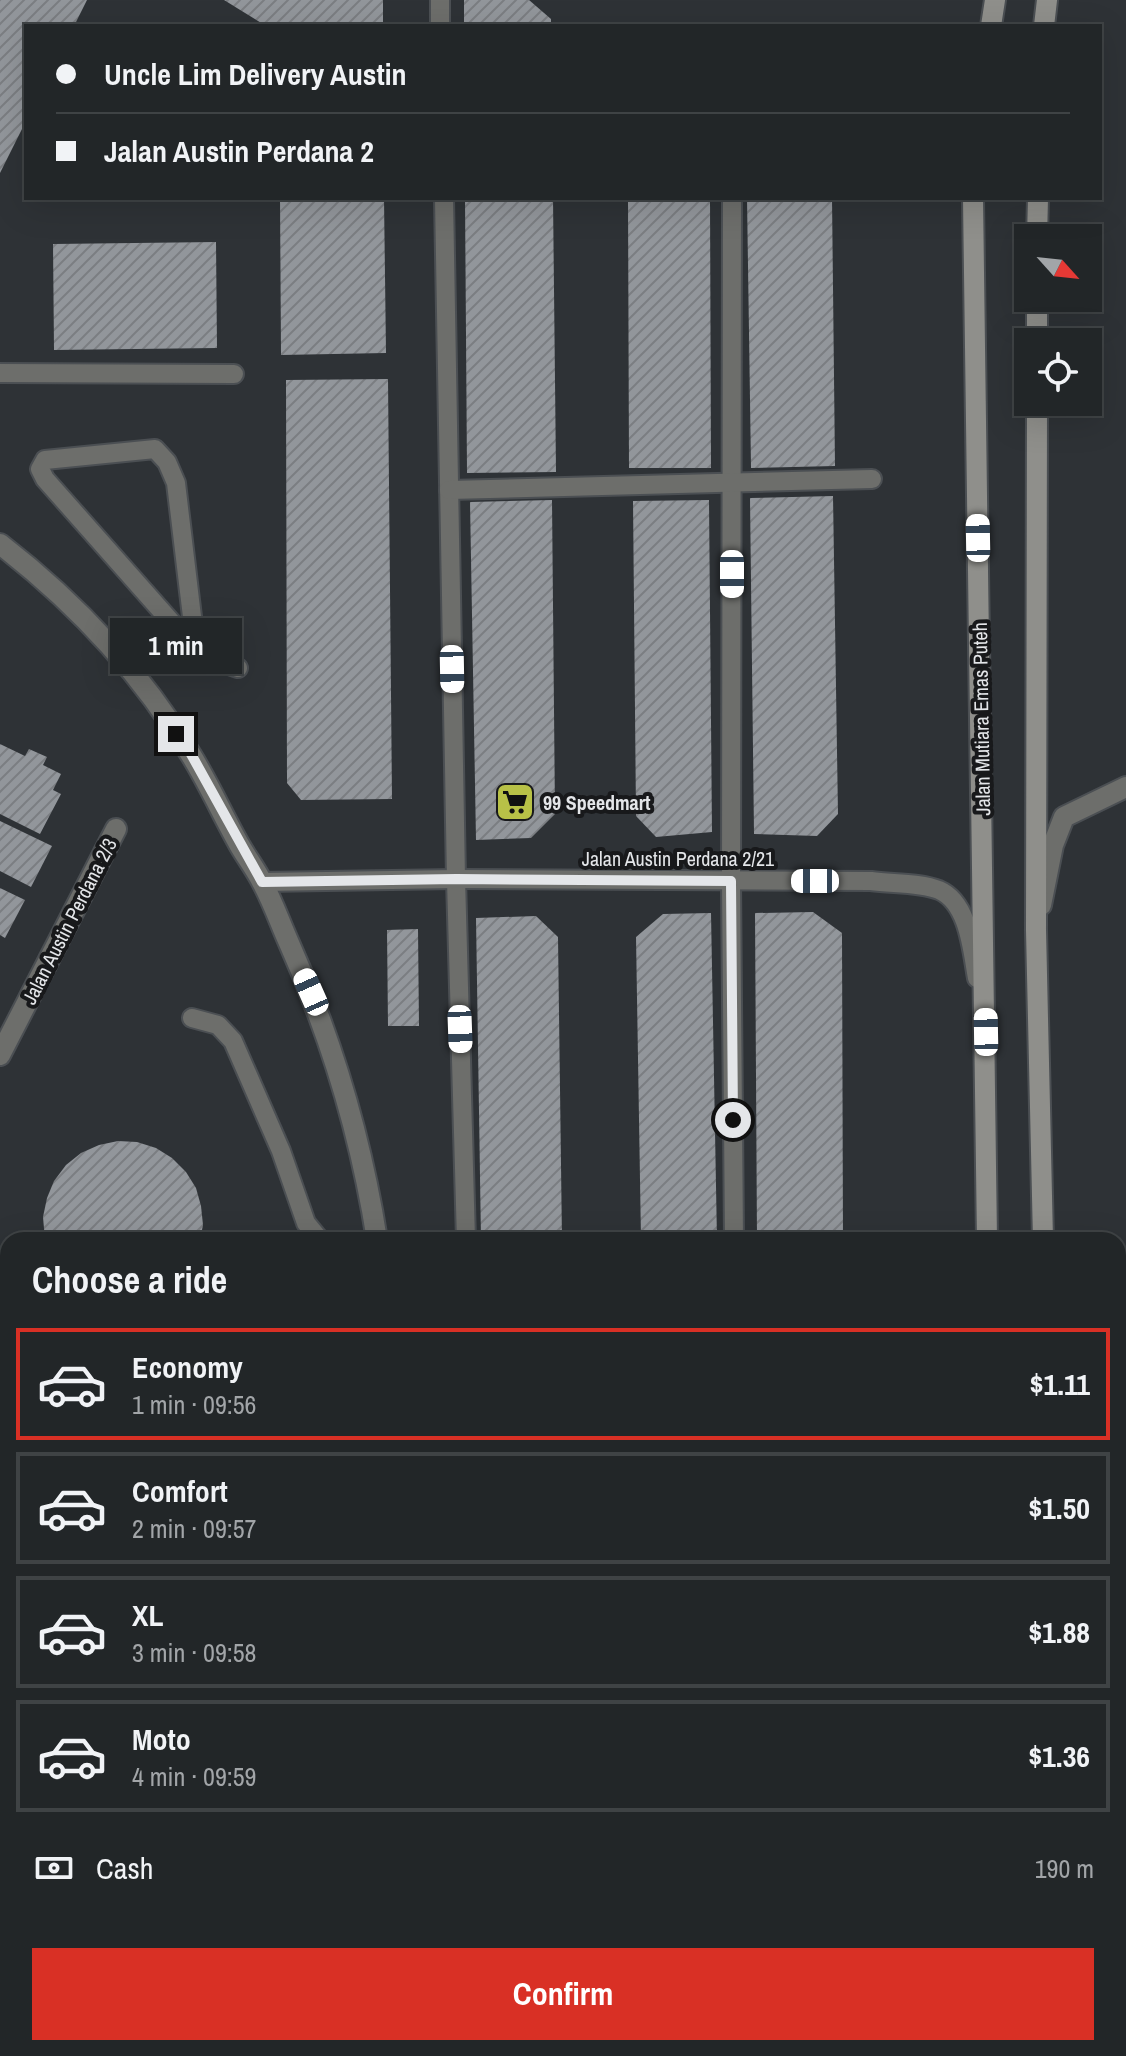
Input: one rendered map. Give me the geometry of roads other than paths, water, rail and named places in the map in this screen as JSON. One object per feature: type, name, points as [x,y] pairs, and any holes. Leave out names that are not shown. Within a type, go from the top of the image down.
[{"type":"street","points":[[991,24],[995,0]]},
{"type":"street","points":[[1044,24],[1047,0]]},
{"type":"street","name":"Jalan Mutiara Emas Puteh","points":[[973,200],[987,1232]]},
{"type":"street","points":[[1037,224],[1038,200]]},
{"type":"street","points":[[1037,416],[1036,930],[1043,1232]]},
{"type":"street","points":[[0,544],[30,567],[90,623],[147,692],[191,754],[262,882],[311,992],[336,1060],[355,1126],[375,1232]]},
{"type":"street","points":[[1036,930],[1053,845],[1064,817],[1126,787]]},
{"type":"street","name":"Jalan Austin Perdana 2/3","points":[[0,1055],[116,829]]},
{"type":"street","points":[[0,1676],[0,1692]]},
{"type":"lane","points":[[440,0],[440,24]]},
{"type":"lane","points":[[444,200],[466,1232]]},
{"type":"lane","points":[[732,200],[734,1232]]},
{"type":"lane","points":[[0,373],[234,374]]},
{"type":"lane","points":[[196,650],[176,483],[167,462],[155,449],[45,460],[40,469],[45,479],[196,650],[238,668]]},
{"type":"lane","points":[[449,490],[872,479]]},
{"type":"lane","name":"Jalan Austin Perdana 2/21","points":[[262,882],[456,879],[871,881],[927,887],[941,891],[960,912],[971,942],[986,1032]]},
{"type":"lane","points":[[192,1018],[218,1025],[233,1041],[281,1151],[306,1223],[313,1232]]},
{"type":"place","name":"99 Speedmart","points":[[515,802]]}]
